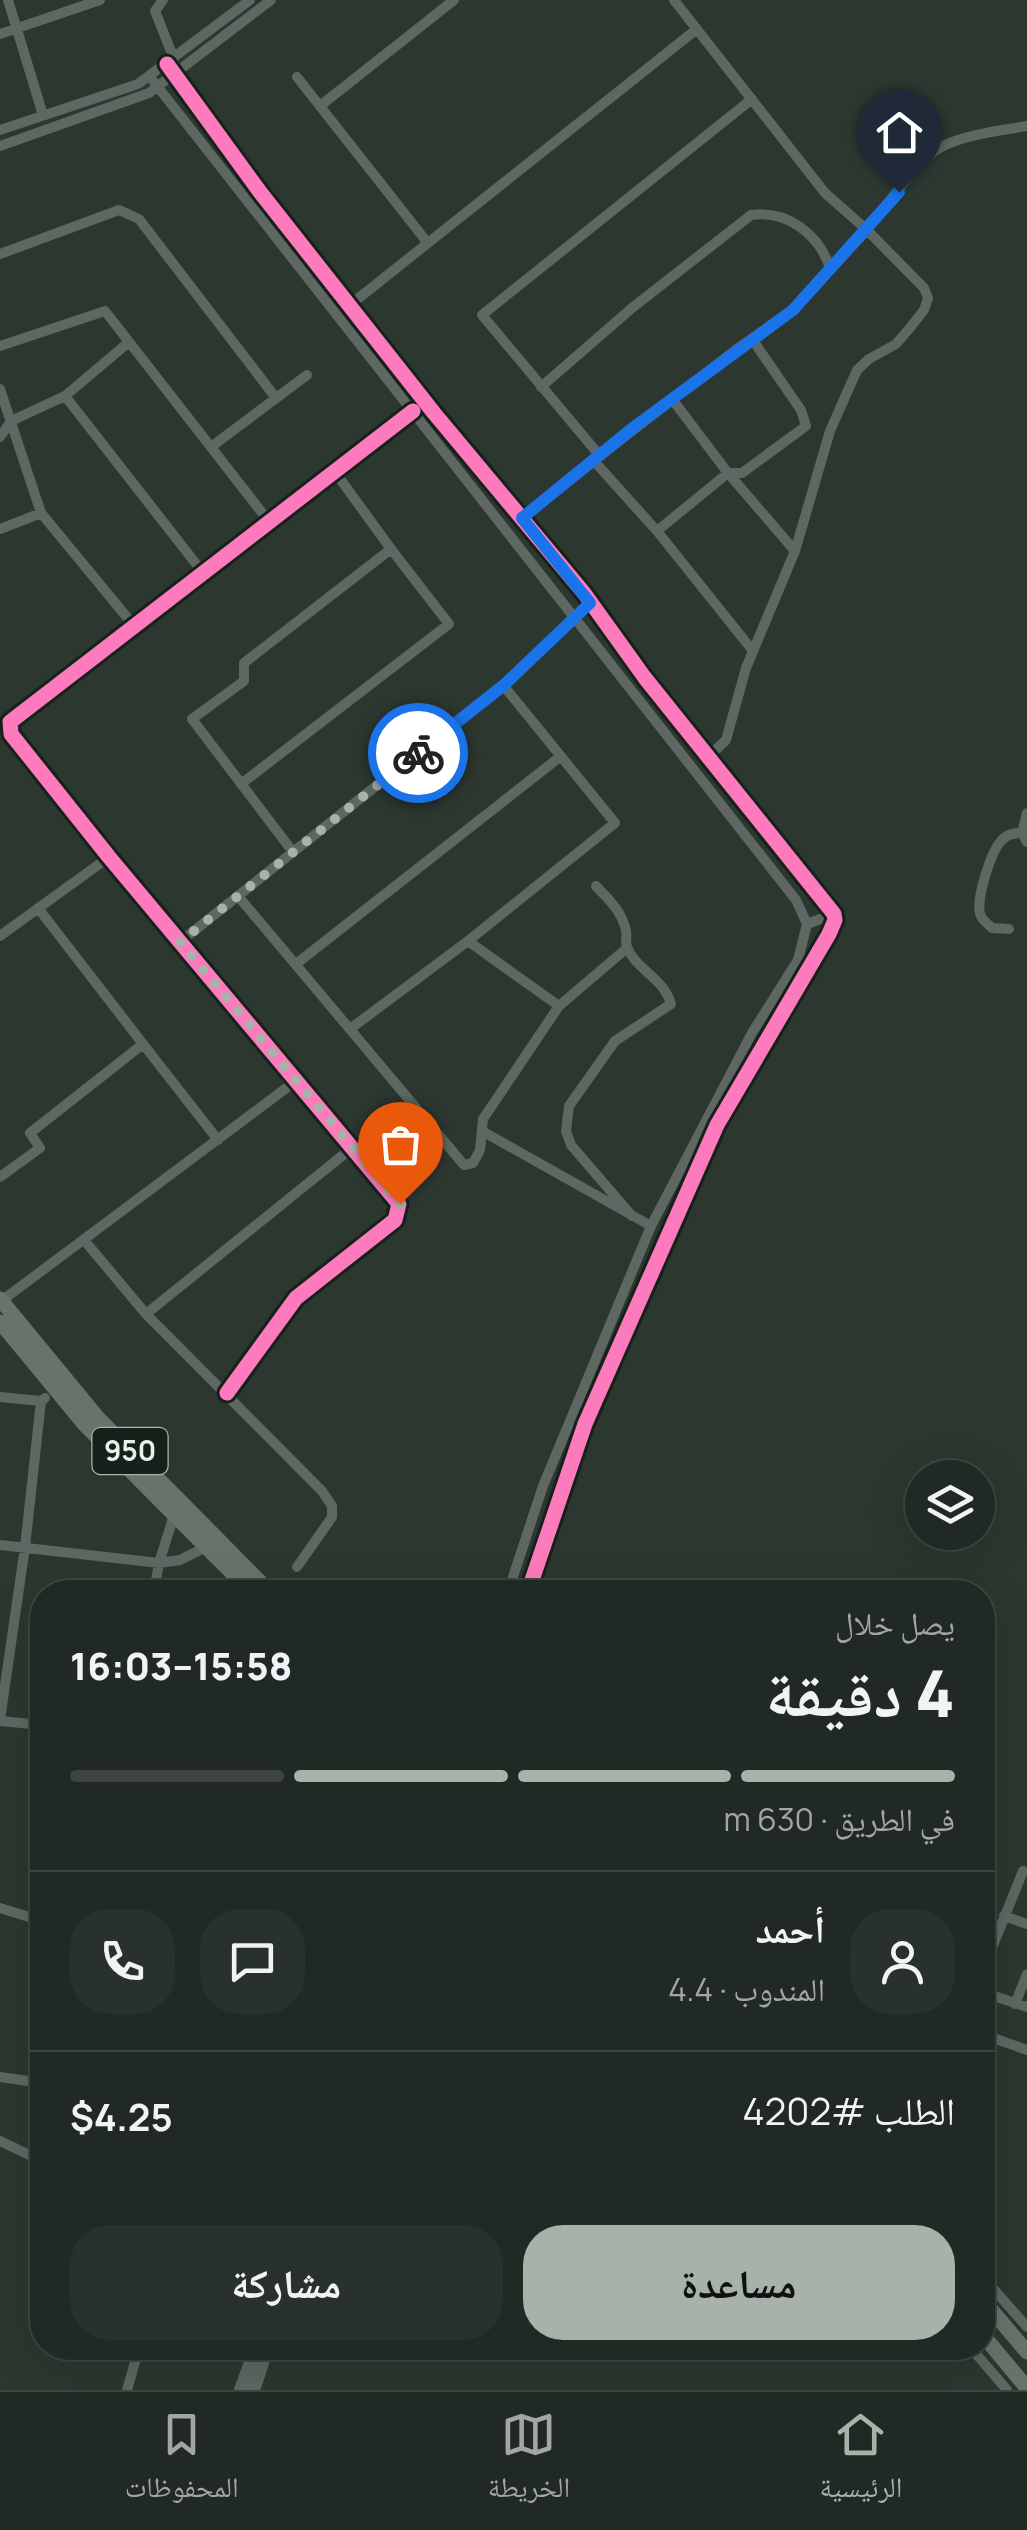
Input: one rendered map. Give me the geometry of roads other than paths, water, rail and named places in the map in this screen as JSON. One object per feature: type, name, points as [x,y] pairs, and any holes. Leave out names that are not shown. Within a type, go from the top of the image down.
[{"type":"main road","name":"950","points":[[1,1301],[206,1547],[239,1580]]},
{"type":"main road","name":"950","points":[[0,1322],[48,1396],[257,1580]]},
{"type":"main road","points":[[995,2314],[1027,2352]]},
{"type":"main road","points":[[995,2350],[1027,2388]]},
{"type":"main road","points":[[241,2390],[252,2360]]},
{"type":"main road","points":[[253,2390],[263,2360]]},
{"type":"street","points":[[8,0],[43,115]]},
{"type":"street","points":[[0,34],[99,0]]},
{"type":"street","points":[[164,0],[155,11],[175,75],[260,192],[834,914],[829,934],[718,1125],[674,1222],[585,1424],[532,1580]]},
{"type":"street","points":[[0,130],[138,84],[250,0]]},
{"type":"street","points":[[0,146],[158,88],[272,0]]},
{"type":"street","points":[[320,106],[454,0]]},
{"type":"street","points":[[674,0],[826,193],[924,288],[928,298],[924,310],[896,344],[857,370],[830,431],[795,551],[753,651],[726,740],[708,756]]},
{"type":"street","points":[[350,305],[697,29]]},
{"type":"street","points":[[150,77],[796,900],[808,924],[798,960],[752,1033],[651,1226],[543,1486],[512,1580]]},
{"type":"street","points":[[297,77],[427,242]]},
{"type":"street","points":[[752,99],[482,315],[753,651]]},
{"type":"street","points":[[522,518],[672,399],[793,310],[867,230],[923,160],[939,148],[1027,126]]},
{"type":"street","points":[[0,254],[119,210],[139,219],[276,398]]},
{"type":"street","points":[[541,387],[632,308],[751,215],[769,212],[795,224],[823,247],[830,268]]},
{"type":"street","points":[[0,346],[105,311],[270,523]]},
{"type":"street","points":[[656,531],[728,473],[742,472],[806,426],[801,410],[752,339]]},
{"type":"street","points":[[0,437],[11,421],[64,396],[129,342]]},
{"type":"street","points":[[211,447],[307,375]]},
{"type":"street","points":[[0,388],[41,513],[136,627]]},
{"type":"street","points":[[227,1393],[296,1298],[399,1215],[400,1204],[108,856],[8,728],[14,715],[136,627],[335,472],[410,408],[418,393]]},
{"type":"street","points":[[64,396],[204,574]]},
{"type":"street","points":[[672,399],[728,473],[795,551]]},
{"type":"street","points":[[241,784],[449,624],[335,472]]},
{"type":"street","points":[[0,529],[41,513]]},
{"type":"street","points":[[293,852],[192,719],[244,682],[244,663],[391,549]]},
{"type":"street","points":[[180,942],[504,685],[590,603]]},
{"type":"street","points":[[630,689],[645,678]]},
{"type":"street","points":[[350,1029],[468,942],[615,823],[504,685]]},
{"type":"street","points":[[296,964],[561,756]]},
{"type":"street","points":[[728,814],[744,801]]},
{"type":"street","points":[[1010,929],[992,928],[980,915],[978,902],[993,853],[1010,834],[1025,837],[1027,813]]},
{"type":"street","points":[[0,936],[108,856]]},
{"type":"street","points":[[596,886],[617,908],[626,928],[628,948],[660,981],[670,1004],[615,1041],[569,1106],[566,1131],[571,1145],[632,1216]]},
{"type":"street","points":[[238,896],[464,1165],[473,1164],[480,1150],[482,1119],[559,1006],[628,948]]},
{"type":"street","points":[[38,908],[218,1140]]},
{"type":"street","points":[[808,924],[834,914]]},
{"type":"street","points":[[468,942],[559,1006]]},
{"type":"street","points":[[0,1177],[40,1148],[30,1132],[144,1044]]},
{"type":"street","points":[[1,1301],[297,1080]]},
{"type":"street","points":[[482,1131],[651,1226]]},
{"type":"street","points":[[146,1314],[353,1147]]},
{"type":"street","points":[[659,1214],[674,1222]]},
{"type":"street","points":[[84,1240],[146,1314],[322,1490],[332,1506],[332,1517],[297,1567]]},
{"type":"street","points":[[0,1397],[48,1396],[0,1721],[30,1724]]},
{"type":"street","points":[[156,1580],[178,1510]]},
{"type":"street","points":[[0,1544],[159,1563],[180,1560],[206,1547]]},
{"type":"street","points":[[995,1939],[1023,1871]]},
{"type":"street","points":[[0,1908],[30,1917]]},
{"type":"street","points":[[1004,1916],[1027,1924]]},
{"type":"street","points":[[995,1997],[1021,2006],[1027,1974]]},
{"type":"street","points":[[995,2039],[1027,2050]]},
{"type":"street","points":[[0,2077],[30,2081]]},
{"type":"street","points":[[0,2141],[30,2155]]},
{"type":"street","points":[[995,2291],[1027,2328]]},
{"type":"street","points":[[127,2390],[135,2360]]},
{"type":"street","points":[[982,2360],[1007,2390]]}]
